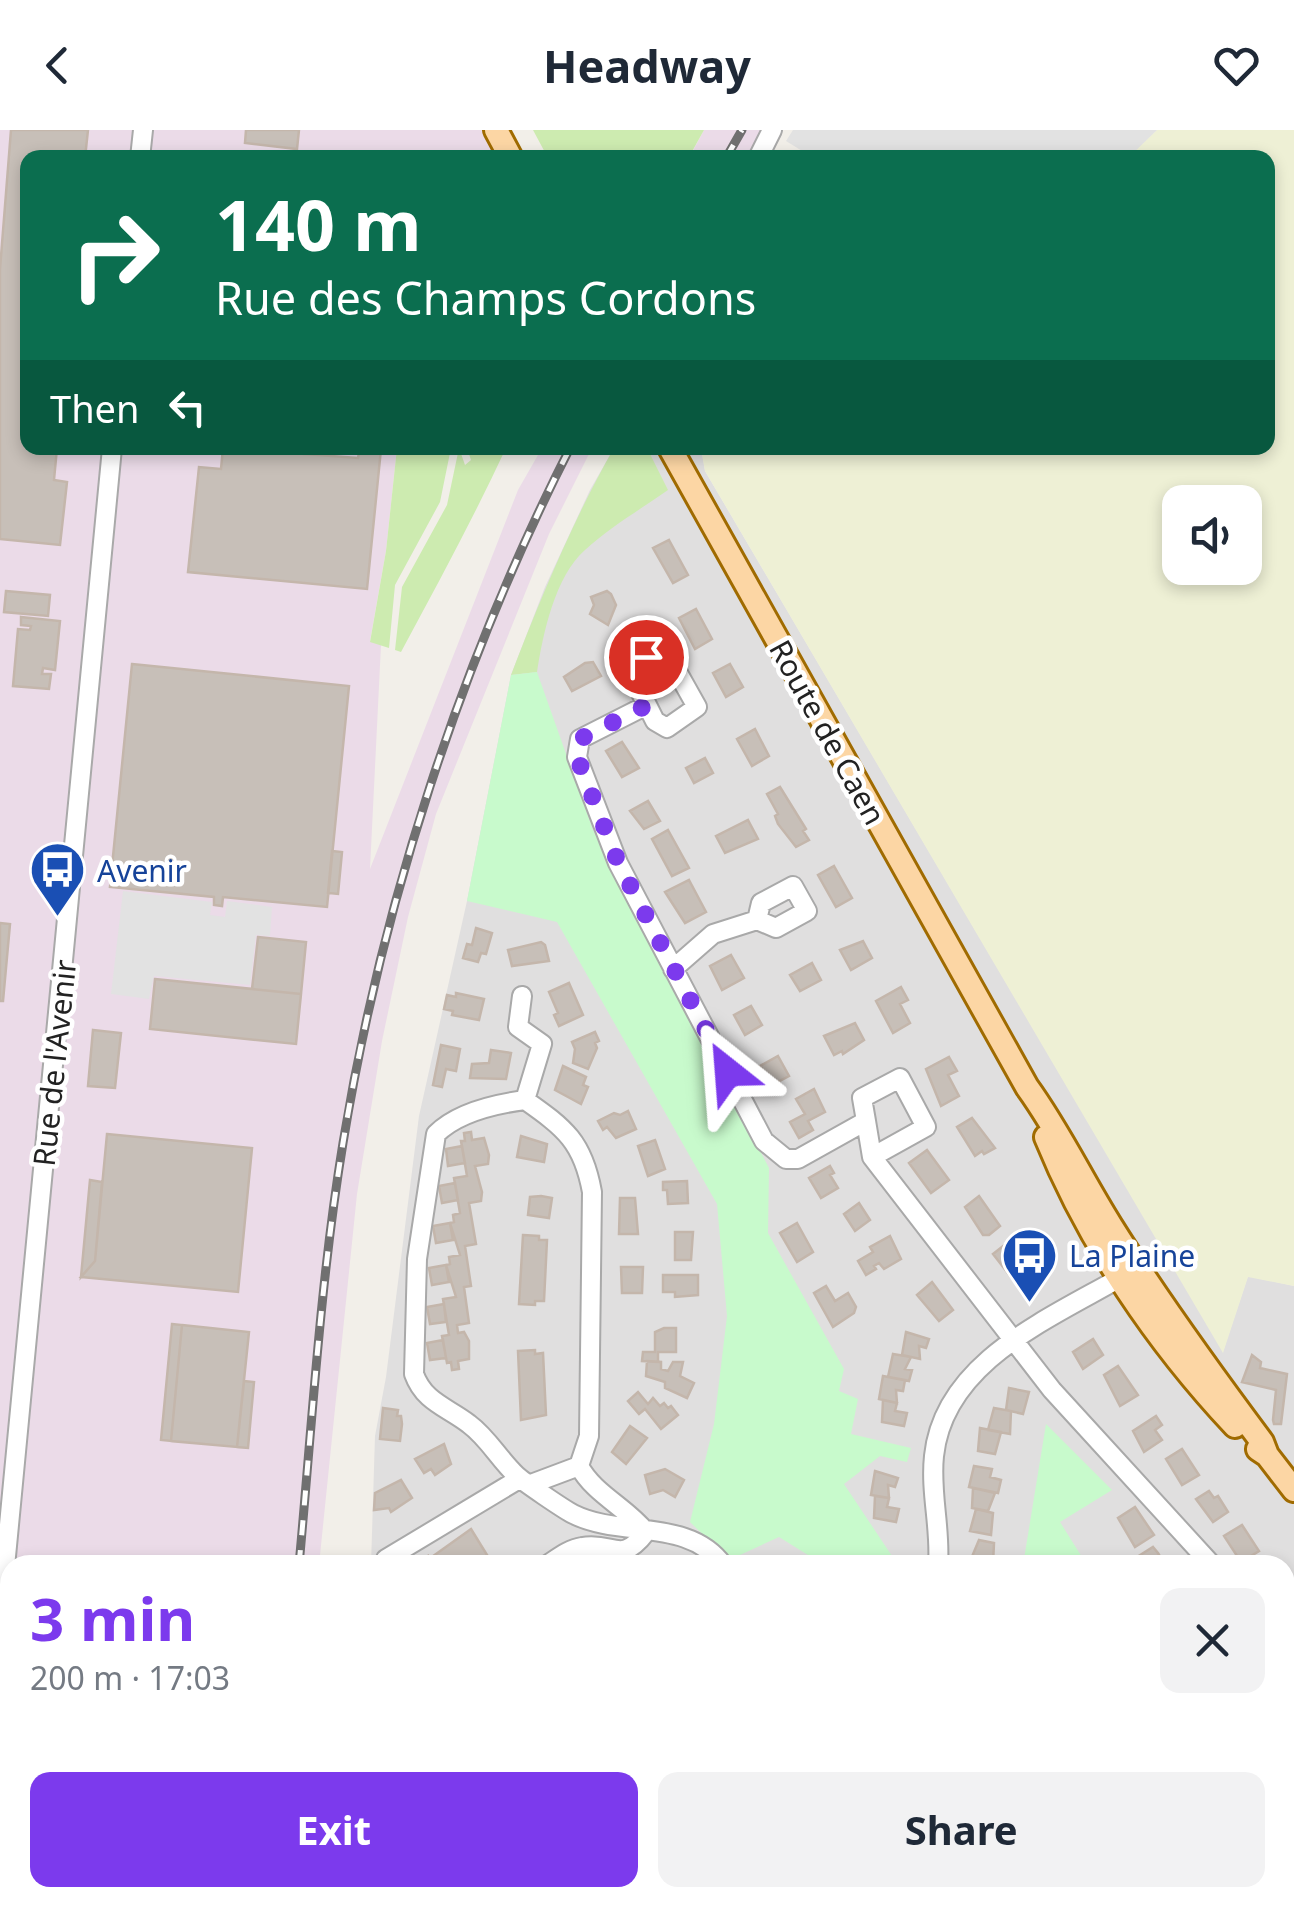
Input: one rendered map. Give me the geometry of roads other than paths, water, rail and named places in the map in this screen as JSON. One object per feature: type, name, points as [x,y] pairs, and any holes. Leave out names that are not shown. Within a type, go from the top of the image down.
[{"type":"main road","name":"Route de Caen","points":[[674,455],[987,1016],[1048,1116],[1129,1272],[1179,1332],[1294,1490]]},
{"type":"street","name":"Rue de l'Avenir","points":[[6,1555],[111,455]]},
{"type":"street","points":[[660,641],[697,707],[667,728],[655,721],[647,705],[630,673],[660,641]]},
{"type":"street","points":[[647,705],[580,739],[577,757],[618,862],[764,1141],[786,1160],[798,1159],[866,1121]]},
{"type":"street","points":[[673,968],[713,934],[756,920]]},
{"type":"street","points":[[522,996],[518,1027],[542,1044],[525,1100]]},
{"type":"street","points":[[872,1157],[926,1127],[900,1078],[862,1098],[872,1157],[1075,1416],[1204,1555]]},
{"type":"street","points":[[525,1100],[574,1138],[592,1192],[588,1436],[579,1466],[587,1482],[632,1514],[646,1532]]},
{"type":"street","points":[[525,1100],[448,1122],[436,1134],[417,1259],[414,1374],[419,1388],[426,1398],[472,1426],[525,1482],[573,1514],[614,1528],[664,1531],[714,1555]]},
{"type":"street","points":[[937,1555],[932,1486],[934,1452],[950,1404],[963,1385],[1016,1340],[1129,1272]]},
{"type":"street","points":[[393,1555],[525,1482],[579,1466]]},
{"type":"street","points":[[564,1555],[579,1547],[624,1552],[634,1548],[646,1532]]},
{"type":"railway","points":[[731,150],[742,130]]},
{"type":"railway","points":[[300,1555],[335,1196],[359,1053],[379,964],[403,875],[460,700],[530,530],[567,455]]},
{"type":"place","name":"Avenir","points":[[58,919]]},
{"type":"place","name":"La Plaine","points":[[1030,1304]]}]
